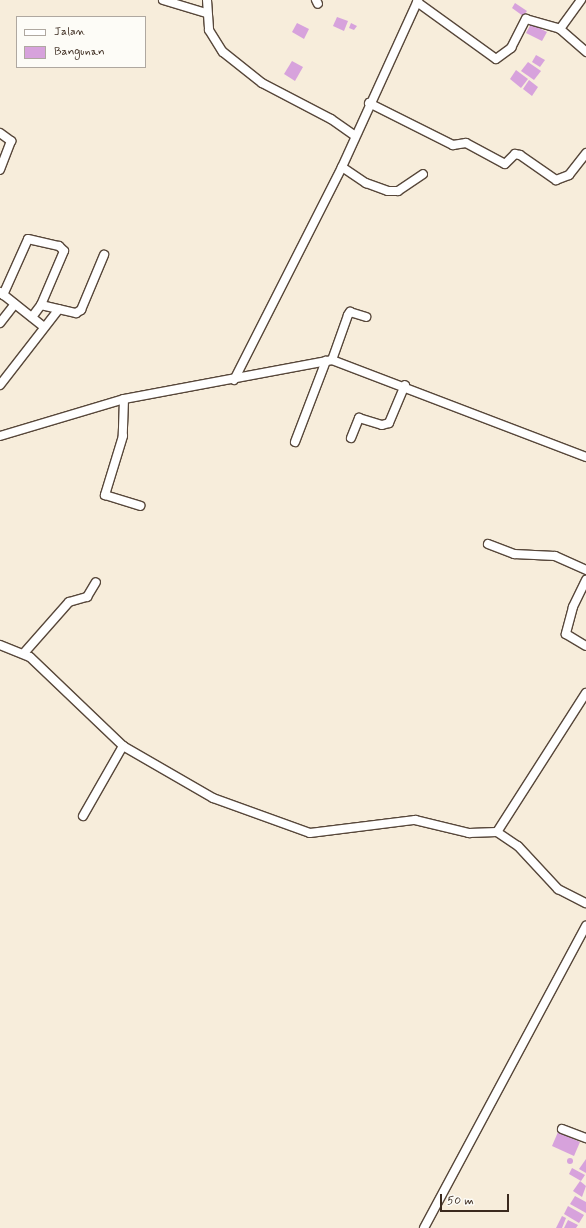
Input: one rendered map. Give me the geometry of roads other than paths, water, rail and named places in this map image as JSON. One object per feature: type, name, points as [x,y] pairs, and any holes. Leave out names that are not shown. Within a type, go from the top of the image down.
[{"type":"street","points":[[163,0],[206,13]]},
{"type":"street","points":[[208,0],[206,13],[209,30],[224,52],[262,83],[332,119],[355,136]]},
{"type":"street","points":[[560,29],[581,0]]},
{"type":"street","points":[[234,380],[296,252],[342,167],[369,103],[418,1],[496,59],[511,48],[526,19],[560,29],[586,52]]},
{"type":"street","points":[[369,103],[453,145],[466,142],[504,164],[515,154],[520,155],[556,180],[563,180],[586,153]]},
{"type":"street","points":[[0,133],[11,141],[0,170]]},
{"type":"street","points":[[342,167],[366,183],[388,191],[398,191],[423,174]]},
{"type":"street","points":[[32,317],[41,305],[64,251],[59,246],[28,239],[2,293],[44,327]]},
{"type":"street","points":[[41,305],[76,313],[81,310],[104,256]]},
{"type":"street","points":[[0,323],[15,304]]},
{"type":"street","points":[[0,384],[59,309]]},
{"type":"street","points":[[295,442],[348,315],[350,312],[366,317]]},
{"type":"street","points":[[0,436],[124,399],[234,380],[329,360],[405,385],[586,457]]},
{"type":"street","points":[[351,438],[359,418],[382,425],[389,423],[405,385]]},
{"type":"street","points":[[124,399],[123,436],[105,495],[140,506]]},
{"type":"street","points":[[488,544],[514,554],[554,556],[586,570]]},
{"type":"street","points":[[586,580],[573,607],[566,634],[586,646]]},
{"type":"street","points":[[24,653],[69,602],[87,597],[96,582]]},
{"type":"street","points":[[0,644],[24,653],[123,746],[214,798],[310,833],[415,820],[469,833],[497,832],[518,846],[558,889],[586,903]]},
{"type":"street","points":[[497,832],[586,693]]},
{"type":"street","points":[[83,816],[123,746]]},
{"type":"street","points":[[424,1228],[586,926]]},
{"type":"street","points":[[562,1129],[586,1138]]}]
